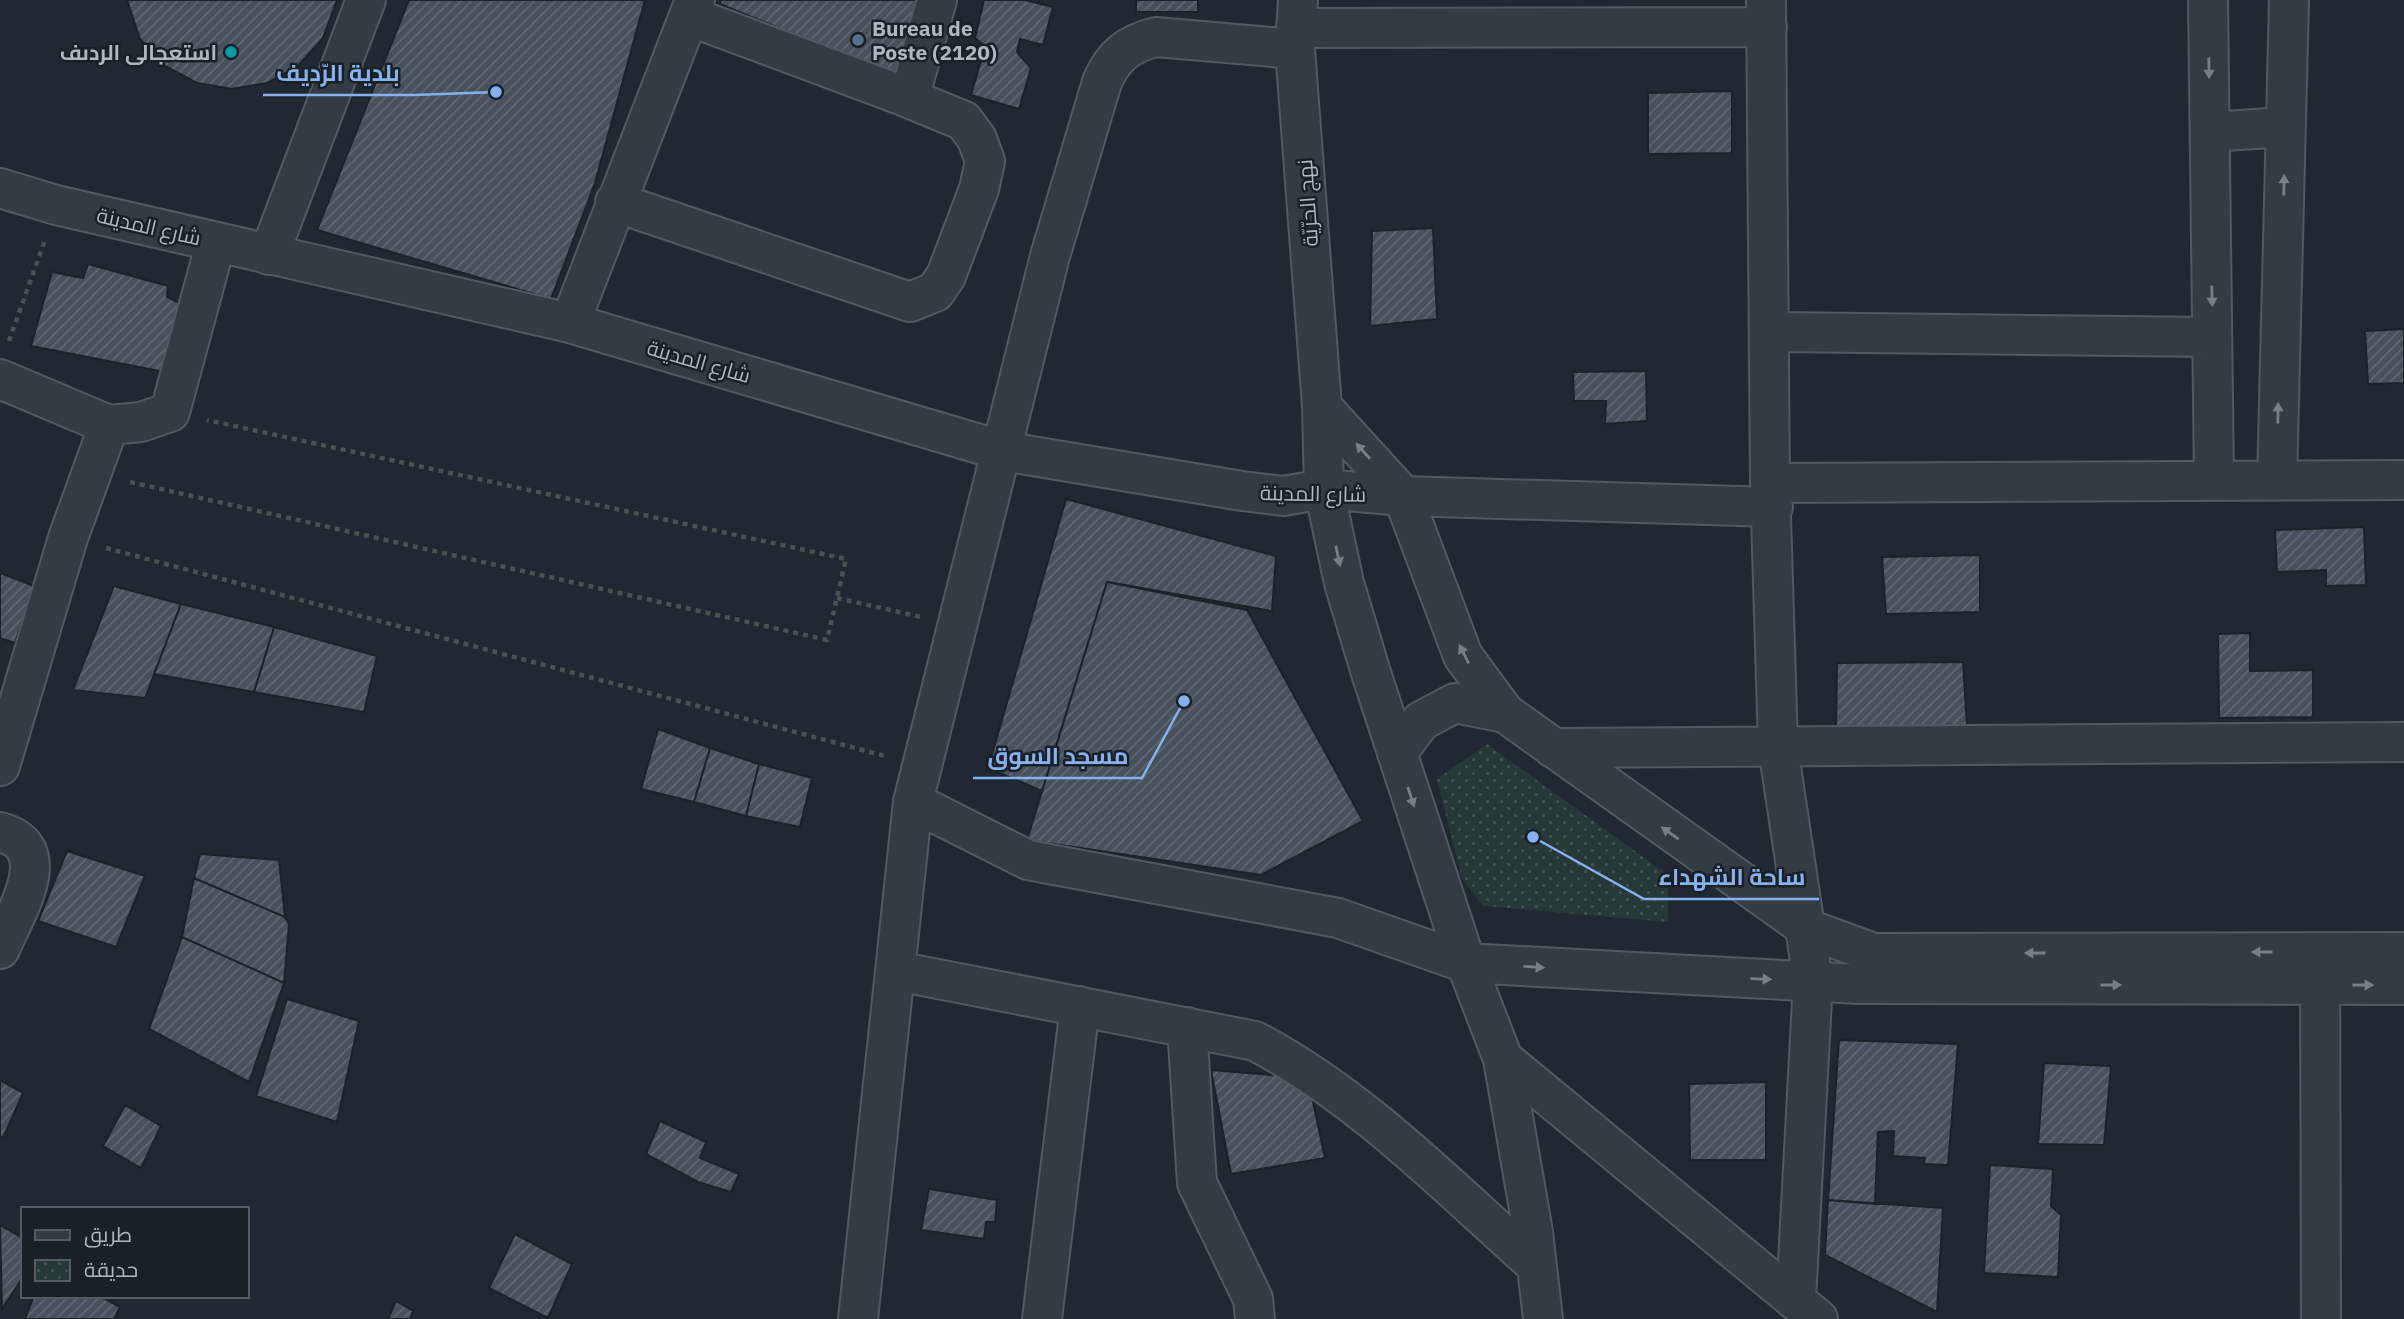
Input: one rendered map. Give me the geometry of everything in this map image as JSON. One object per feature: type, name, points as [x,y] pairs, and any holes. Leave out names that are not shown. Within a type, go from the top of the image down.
[{"type":"street","points":[[269,254],[366,0]]},
{"type":"street","points":[[906,97],[909,98],[937,0]]},
{"type":"street","points":[[2208,0],[2214,480]]},
{"type":"street","points":[[2277,481],[2289,0]]},
{"type":"street","points":[[570,323],[615,202],[692,8],[964,121],[977,139],[985,161],[979,189],[946,276],[935,292],[910,302],[615,202]]},
{"type":"street","points":[[858,1319],[916,797],[1049,256],[1110,63],[1139,41],[1156,37],[1296,26],[1766,13],[1769,332],[1779,747],[1808,929],[1813,981],[1807,1309]]},
{"type":"street","name":"نهج الحرّيّة","points":[[1296,26],[1322,407],[1324,489],[1344,583],[1397,753],[1466,963],[1503,1059],[1544,1319]]},
{"type":"street","points":[[2210,132],[2285,127]]},
{"type":"street","name":"شارع المدينة","points":[[0,188],[56,205],[570,323],[1003,451],[1283,496],[1324,489],[1403,496],[1772,495],[2214,480],[2404,480]]},
{"type":"street","points":[[2,366],[109,425],[141,422],[170,412],[216,242]]},
{"type":"street","points":[[1769,332],[2212,337]]},
{"type":"street","points":[[1322,407],[1403,496],[1463,656],[1505,713],[1808,929],[1874,953],[2320,969],[2404,985]]},
{"type":"street","points":[[4,750],[68,538],[109,425]]},
{"type":"street","points":[[1397,753],[1421,721],[1455,703],[1505,713]]},
{"type":"street","points":[[1553,748],[2404,741]]},
{"type":"street","points":[[916,797],[1028,860],[1338,918],[1466,963],[1813,981],[2320,969],[2404,952]]},
{"type":"street","points":[[0,832],[23,843],[30,856],[32,870],[0,949]]},
{"type":"street","points":[[898,958],[1080,1006],[1255,1041],[1348,1099],[1533,1247]]},
{"type":"street","points":[[2320,969],[2321,1319]]},
{"type":"street","points":[[1042,1319],[1080,1006]]},
{"type":"street","points":[[1187,1027],[1197,1183],[1242,1274],[1252,1299],[1255,1319]]},
{"type":"street","points":[[1503,1059],[1807,1309]]},
{"type":"path","points":[[2,366],[56,205]]},
{"type":"path","points":[[92,473],[827,640],[846,559],[170,412]]},
{"type":"path","points":[[68,538],[916,797]]},
{"type":"path","points":[[837,598],[958,625]]},
{"type":"green space","points":[[1487,744],[1668,875],[1668,922],[1483,906],[1462,879],[1437,779]]},
{"type":"building","name":"استعجالى الردىف","points":[[127,0],[337,0],[323,38],[299,65],[267,83],[232,89],[197,83],[165,66],[140,39]]},
{"type":"building","points":[[409,0],[645,0],[595,183],[551,299],[317,230]]},
{"type":"building","name":"Bureau de Poste (2120)","points":[[721,0],[921,0],[896,76],[720,4]]},
{"type":"building","points":[[984,0],[1025,0],[1053,7],[1043,45],[1020,39],[1017,52],[1031,68],[1019,109],[971,95],[985,46],[975,38]]},
{"type":"building","points":[[1136,0],[1198,0],[1198,12],[1136,12]]},
{"type":"building","points":[[1732,91],[1732,153],[1648,154],[1648,93]]},
{"type":"building","points":[[1433,228],[1437,319],[1370,326],[1372,231]]},
{"type":"building","points":[[88,264],[168,286],[167,297],[180,303],[175,374],[31,346],[52,272],[83,278]]},
{"type":"building","points":[[2404,329],[2404,383],[2368,384],[2365,331]]},
{"type":"building","points":[[1646,371],[1647,421],[1605,424],[1606,401],[1574,401],[1573,372]]},
{"type":"building","points":[[1066,499],[1276,556],[1272,611],[1107,582],[1042,791],[988,768]]},
{"type":"building","points":[[2364,527],[2366,585],[2326,586],[2326,570],[2277,572],[2275,530]]},
{"type":"building","points":[[1980,555],[1980,612],[1886,614],[1882,557]]},
{"type":"building","points":[[0,573],[34,586],[15,643],[0,638]]},
{"type":"building","points":[[1107,582],[1247,610],[1363,821],[1261,875],[1027,840]]},
{"type":"building","points":[[114,586],[181,604],[145,698],[73,690]]},
{"type":"building","points":[[181,604],[274,627],[254,692],[154,674]]},
{"type":"building","points":[[274,627],[377,656],[364,712],[254,692]]},
{"type":"building","points":[[2250,633],[2250,671],[2313,670],[2313,717],[2219,718],[2218,634]]},
{"type":"building","points":[[1963,662],[1967,726],[1836,730],[1837,663]]},
{"type":"building","points":[[658,729],[710,748],[694,802],[641,789]]},
{"type":"building","points":[[710,748],[759,764],[746,816],[694,802]]},
{"type":"building","points":[[759,764],[812,778],[800,827],[746,816]]},
{"type":"building","points":[[67,851],[145,876],[116,947],[38,921]]},
{"type":"building","points":[[200,854],[279,860],[285,917],[194,878]]},
{"type":"building","points":[[194,878],[285,917],[289,924],[284,983],[182,937]]},
{"type":"building","points":[[182,937],[284,983],[249,1082],[149,1029]]},
{"type":"building","points":[[287,999],[359,1021],[337,1122],[256,1096]]},
{"type":"building","points":[[1839,1040],[1958,1044],[1948,1165],[1924,1164],[1925,1158],[1893,1156],[1894,1131],[1878,1132],[1875,1204],[1828,1200]]},
{"type":"building","points":[[2044,1063],[2111,1066],[2104,1145],[2038,1144]]},
{"type":"building","points":[[1211,1070],[1308,1078],[1325,1158],[1231,1174]]},
{"type":"building","points":[[0,1080],[23,1093],[3,1138],[0,1137]]},
{"type":"building","points":[[1766,1082],[1766,1160],[1690,1160],[1689,1084]]},
{"type":"building","points":[[125,1105],[161,1126],[141,1168],[103,1146]]},
{"type":"building","points":[[660,1121],[706,1142],[700,1158],[739,1174],[731,1192],[698,1182],[646,1154]]},
{"type":"building","points":[[1990,1165],[2053,1169],[2051,1206],[2061,1215],[2058,1277],[1984,1273]]},
{"type":"building","points":[[929,1189],[997,1200],[995,1222],[986,1222],[984,1239],[921,1230]]},
{"type":"building","points":[[1828,1200],[1943,1208],[1937,1312],[1825,1255]]},
{"type":"building","points":[[0,1225],[21,1237],[21,1280],[2,1309]]},
{"type":"building","points":[[515,1234],[572,1264],[548,1318],[489,1288]]},
{"type":"building","points":[[33,1298],[104,1298],[120,1307],[114,1319],[25,1319]]},
{"type":"building","points":[[396,1301],[413,1311],[410,1319],[388,1319]]},
{"type":"place","name":"Bureau de Poste (2120)","points":[[858,40]]},
{"type":"place","name":"استعجالى الردىف","points":[[231,52]]},
{"type":"place","name":"بلدية الرّديف","points":[[496,92]]},
{"type":"place","name":"مسجد السوق","points":[[1184,701]]},
{"type":"place","name":"ساحة الشهداء","points":[[1533,837]]}]
